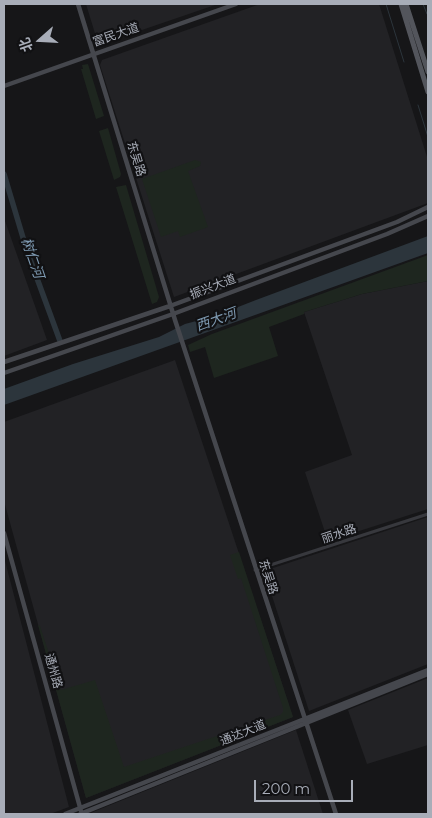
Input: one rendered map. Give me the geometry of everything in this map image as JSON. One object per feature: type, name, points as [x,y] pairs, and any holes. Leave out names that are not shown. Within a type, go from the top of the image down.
[{"type":"main road","name":"东吴路","points":[[78,4],[174,320],[336,814]]},
{"type":"main road","name":"富民大道","points":[[4,86],[236,4]]},
{"type":"main road","points":[[401,4],[428,92]]},
{"type":"main road","points":[[406,4],[428,72]]},
{"type":"main road","name":"振兴大道","points":[[4,362],[170,306],[397,222],[428,207]]},
{"type":"main road","name":"振兴大道","points":[[4,373],[173,314],[387,234],[428,216]]},
{"type":"main road","name":"通州路","points":[[4,533],[81,813]]},
{"type":"main road","name":"通达大道","points":[[65,814],[81,813],[428,670]]},
{"type":"main road","name":"通达大道","points":[[305,721],[428,674]]},
{"type":"street","name":"丽水路","points":[[255,570],[428,514]]},
{"type":"shaded area","points":[[86,4],[218,4],[101,44],[97,40]]},
{"type":"shaded area","points":[[260,4],[379,4],[428,160],[428,203],[174,297],[100,65],[102,60]]},
{"type":"shaded area","points":[[88,64],[104,116],[96,119],[81,69],[83,69],[82,65]]},
{"type":"shaded area","points":[[108,128],[121,174],[120,177],[114,180],[99,131]]},
{"type":"shaded area","points":[[195,160],[201,162],[200,166],[188,171],[208,227],[180,237],[178,231],[161,237],[142,179]]},
{"type":"shaded area","points":[[126,185],[159,297],[157,302],[152,304],[116,187]]},
{"type":"shaded area","points":[[4,218],[47,340],[4,356]]},
{"type":"shaded area","points":[[428,255],[428,281],[362,294],[304,312],[304,314],[269,327],[278,356],[214,378],[205,347],[190,352],[188,345],[212,334]]},
{"type":"shaded area","points":[[428,281],[428,509],[328,541],[305,472],[352,455],[304,312],[362,294]]},
{"type":"shaded area","points":[[175,360],[293,717],[86,798],[4,501],[4,422]]},
{"type":"shaded area","points":[[428,517],[428,664],[309,711],[264,571]]},
{"type":"shaded area","points":[[239,552],[293,717],[86,798],[38,625],[40,626],[61,690],[95,680],[124,767],[280,715],[283,712],[283,708],[241,578],[238,579],[230,555]]},
{"type":"shaded area","points":[[4,557],[69,807],[50,814],[4,814]]},
{"type":"shaded area","points":[[428,678],[428,745],[367,764],[348,710]]},
{"type":"shaded area","points":[[296,730],[323,814],[91,814],[93,812]]},
{"type":"water","name":"西大河","points":[[428,236],[428,253],[4,405],[4,389],[73,364],[159,337],[185,324],[215,316]]},
{"type":"waterway","points":[[386,4],[404,62]]},
{"type":"waterway","points":[[423,4],[427,14]]},
{"type":"waterway","points":[[418,105],[428,137]]},
{"type":"waterway","name":"树仁河","points":[[4,174],[27,251],[60,341]]}]
